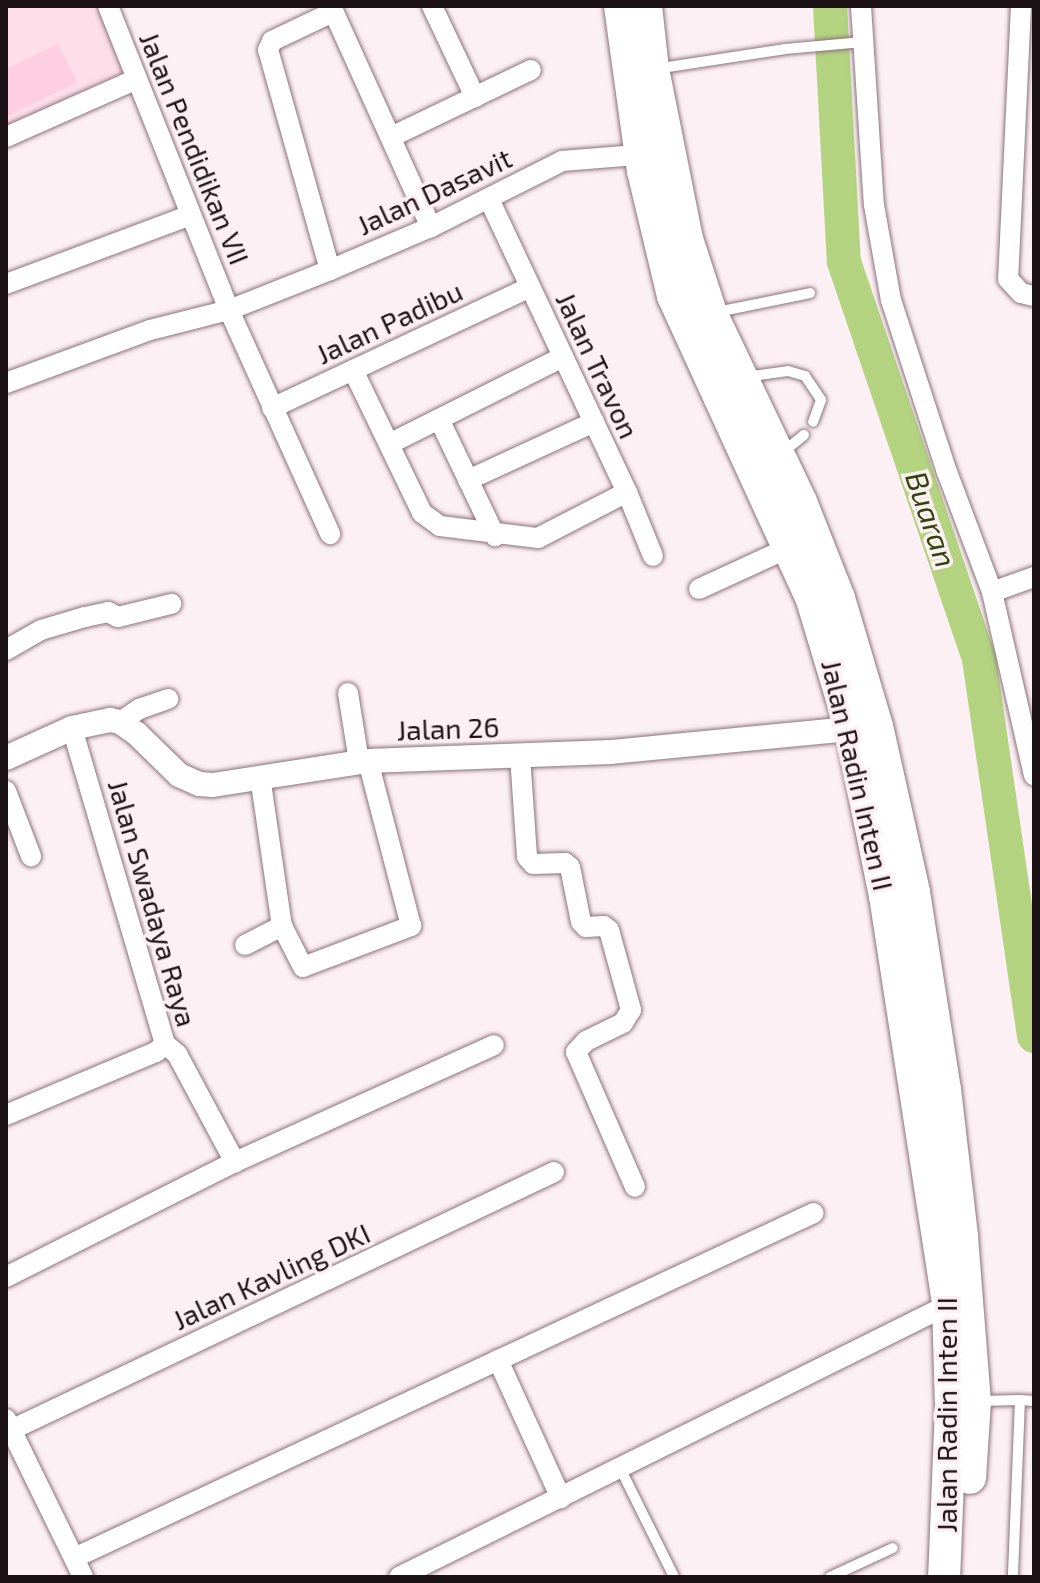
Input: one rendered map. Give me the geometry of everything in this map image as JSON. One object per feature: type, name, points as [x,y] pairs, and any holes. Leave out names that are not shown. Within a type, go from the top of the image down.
[{"type":"main road","name":"Jalan Radin Inten II","points":[[620,6],[654,153],[678,311],[788,548],[828,644],[900,894],[945,1089],[962,1237],[975,1401],[963,1577]]},
{"type":"main road","name":"Jalan Radin Inten II","points":[[646,6],[653,69],[654,153],[680,213],[711,313],[739,378],[792,445],[877,726],[948,1305],[951,1406],[944,1577]]},
{"type":"street","name":"Jalan Pendidikan VII","points":[[108,6],[229,310],[330,534]]},
{"type":"street","points":[[432,6],[475,97]]},
{"type":"street","points":[[861,6],[857,42],[874,205],[891,300],[947,472],[992,592],[1034,775]]},
{"type":"street","points":[[1021,6],[1008,279],[1021,293],[1034,296]]},
{"type":"street","points":[[330,270],[268,50],[272,41],[332,9],[431,227]]},
{"type":"street","points":[[391,137],[531,70]]},
{"type":"street","points":[[6,137],[137,79]]},
{"type":"street","name":"Jalan Dasavit","points":[[6,383],[150,330],[229,310],[330,270],[431,227],[562,161],[654,153]]},
{"type":"street","name":"Jalan Travon","points":[[489,199],[627,492],[653,556]]},
{"type":"street","points":[[6,284],[191,215]]},
{"type":"street","name":"Jalan Padibu","points":[[272,408],[530,287]]},
{"type":"street","points":[[389,444],[563,357]]},
{"type":"street","points":[[353,370],[427,518],[440,526],[495,536],[531,538],[546,535],[627,492]]},
{"type":"street","points":[[439,419],[495,536]]},
{"type":"street","points":[[468,480],[594,422]]},
{"type":"street","points":[[699,589],[788,548]]},
{"type":"street","points":[[992,592],[1034,577]]},
{"type":"street","points":[[6,650],[41,630],[85,617],[108,612],[118,617],[171,604]]},
{"type":"street","points":[[260,776],[282,926],[303,967],[410,928],[363,762],[348,693]]},
{"type":"street","points":[[6,758],[72,728],[104,720],[120,722],[139,709],[168,699]]},
{"type":"street","name":"Jalan 26","points":[[120,722],[188,780],[213,785],[363,762],[687,747],[851,729]]},
{"type":"street","name":"Jalan Swadaya Raya","points":[[6,1115],[156,1052],[165,1044],[72,728]]},
{"type":"street","points":[[520,756],[527,857],[533,864],[565,863],[570,867],[582,924],[609,930],[631,1010],[623,1023],[586,1041],[576,1052],[635,1187]]},
{"type":"street","points":[[6,791],[31,856]]},
{"type":"street","points":[[245,945],[282,926]]},
{"type":"street","points":[[165,1044],[177,1054],[235,1162]]},
{"type":"street","points":[[6,1277],[235,1162],[494,1045]]},
{"type":"street","name":"Jalan Kavling DKI","points":[[9,1424],[554,1172]]},
{"type":"street","points":[[9,1424],[78,1567],[498,1360],[814,1213]]},
{"type":"street","points":[[399,1577],[948,1305]]},
{"type":"street","points":[[498,1360],[561,1498]]},
{"type":"lane","points":[[653,69],[785,49],[857,42]]},
{"type":"lane","points":[[711,313],[810,293]]},
{"type":"lane","points":[[739,378],[788,371],[805,376],[821,400],[813,422]]},
{"type":"lane","points":[[1013,1577],[1020,1400]]},
{"type":"lane","points":[[975,1401],[1034,1401]]},
{"type":"lane","points":[[620,1468],[674,1577]]},
{"type":"lane","points":[[830,1577],[893,1548]]},
{"type":"shaded area","points":[[6,6],[103,6],[130,77],[6,133]]},
{"type":"shaded area","points":[[58,44],[77,82],[6,117],[6,69]]},
{"type":"waterway","name":"Buaran","points":[[830,6],[844,262],[979,659],[1034,1036]]}]
